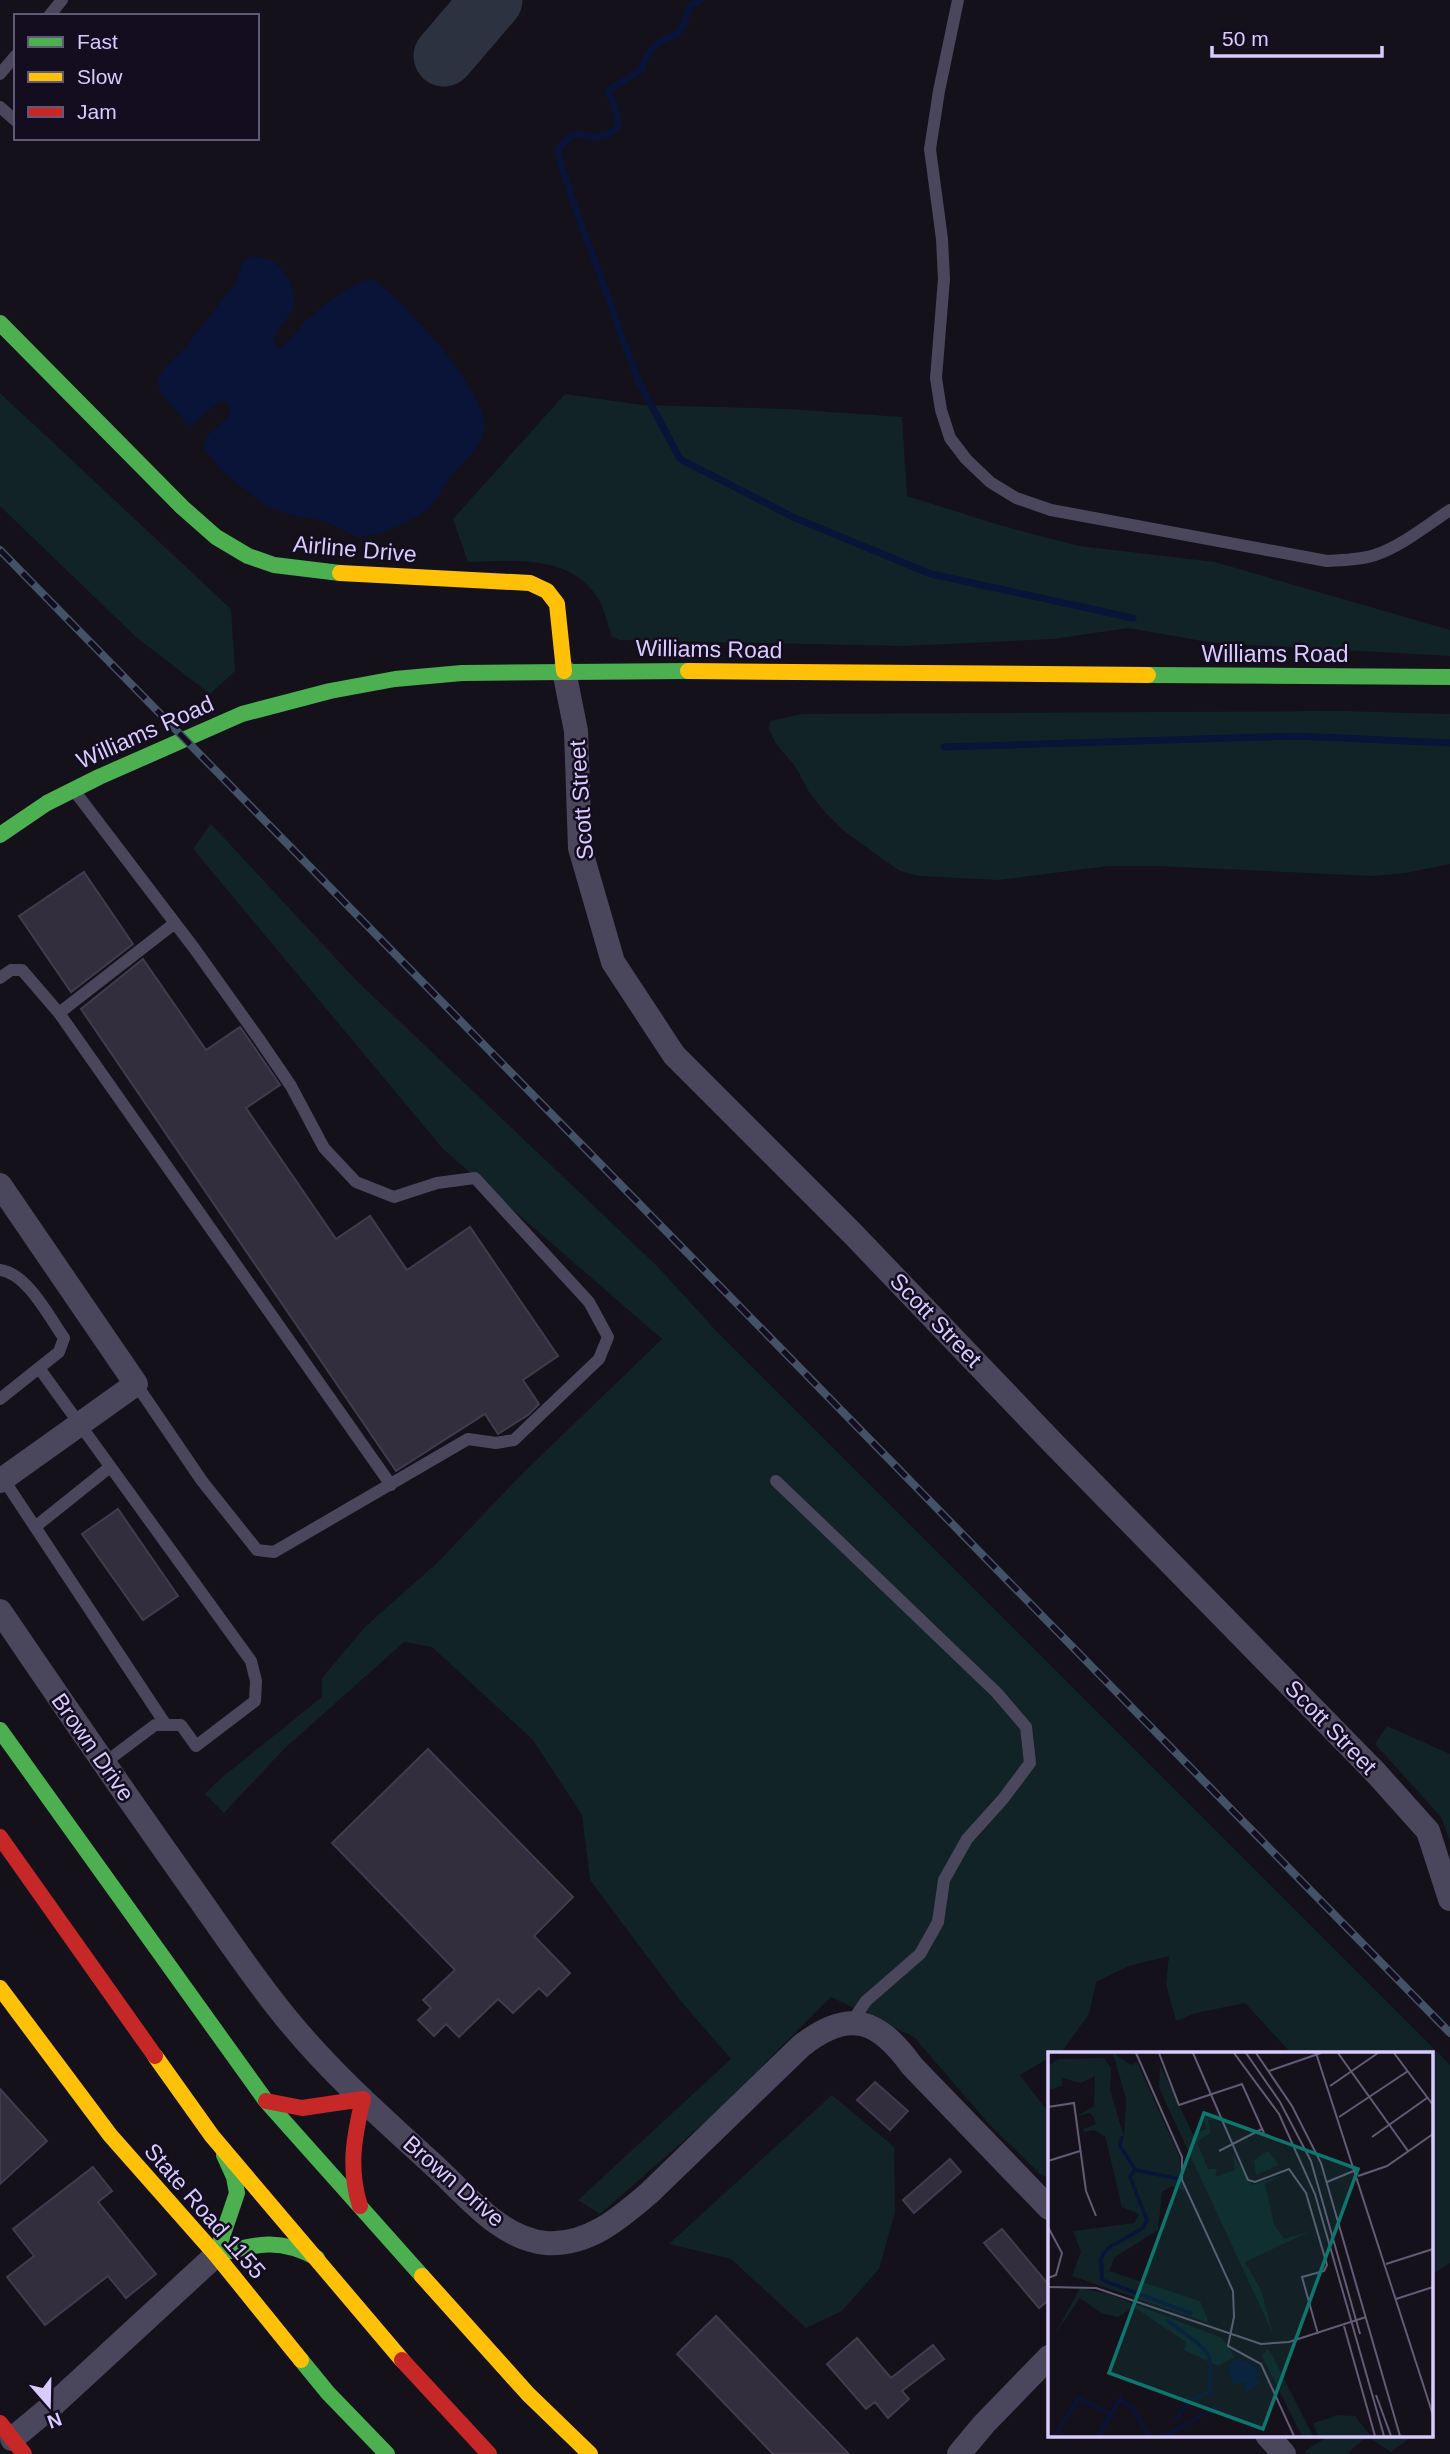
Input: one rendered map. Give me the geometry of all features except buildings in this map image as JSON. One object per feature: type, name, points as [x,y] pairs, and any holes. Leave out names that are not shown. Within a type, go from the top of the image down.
[{"type":"main road","name":"Airline Drive","points":[[0,323],[181,507],[216,537],[248,556],[274,565],[307,570],[530,583],[547,591],[557,604],[564,671]]},
{"type":"main road","name":"Williams Road","points":[[0,835],[47,803],[73,790],[242,714],[293,700],[395,679],[462,673],[564,671],[1450,677]]},
{"type":"main road","points":[[0,1730],[266,2101],[528,2394],[590,2454]]},
{"type":"main road","points":[[0,1837],[228,2162],[237,2193],[216,2255]]},
{"type":"main road","name":"State Road 1155","points":[[0,1988],[110,2135],[216,2255],[328,2393],[387,2454]]},
{"type":"main road","points":[[266,2101],[279,2106],[303,2109],[363,2099],[350,2160],[352,2181],[360,2208]]},
{"type":"main road","points":[[212,2136],[419,2380],[489,2454]]},
{"type":"main road","points":[[216,2255],[265,2242],[279,2242],[293,2245],[317,2258]]},
{"type":"street","name":"Scott Street","points":[[564,671],[576,732],[580,848],[613,962],[674,1055],[853,1234],[1376,1773],[1428,1830],[1450,1899]]},
{"type":"street","points":[[0,1185],[136,1384],[1,1478]]},
{"type":"street","name":"Brown Drive","points":[[0,1611],[103,1764],[293,2026],[363,2099],[495,2222],[520,2236],[546,2243],[573,2240],[600,2231],[625,2214],[801,2046],[834,2025],[851,2023]]},
{"type":"street","points":[[851,2023],[867,2025],[896,2044],[912,2066],[1048,2207]]},
{"type":"street","points":[[12,2439],[53,2405],[216,2255]]},
{"type":"street","points":[[959,2454],[1048,2358]]},
{"type":"street","points":[[1268,2436],[1284,2454]]},
{"type":"lane","points":[[51,14],[62,0]]},
{"type":"lane","points":[[958,0],[930,149],[942,239],[944,279],[936,378],[941,410],[950,438],[966,459],[990,482],[1016,498],[1051,510],[1327,561],[1375,555],[1398,544],[1450,510]]},
{"type":"lane","points":[[0,74],[14,57]]},
{"type":"lane","points":[[0,107],[14,119]]},
{"type":"lane","points":[[73,790],[175,923],[291,1086],[324,1148],[356,1182],[394,1197],[438,1182],[475,1178],[589,1302],[608,1337],[599,1359],[514,1440],[496,1443],[468,1439],[274,1552],[257,1550],[202,1481],[136,1384]]},
{"type":"lane","points":[[59,1013],[175,923]]},
{"type":"lane","points":[[0,978],[11,970],[22,970],[59,1013],[391,1485]]},
{"type":"lane","points":[[0,1270],[6,1270],[27,1285],[64,1338],[59,1352],[0,1399]]},
{"type":"lane","points":[[39,1368],[251,1661],[256,1681],[255,1702],[196,1746],[181,1725],[155,1725],[103,1764]]},
{"type":"lane","points":[[35,1527],[110,1467]]},
{"type":"lane","points":[[1,1478],[166,1726]]},
{"type":"lane","points":[[776,1481],[997,1693],[1026,1727],[1031,1763],[967,1839],[944,1880],[938,1922],[920,1954],[866,2001],[851,2023]]},
{"type":"shaded area","points":[[0,393],[231,609],[235,671],[210,694],[136,637],[0,506]]},
{"type":"shaded area","points":[[565,394],[642,405],[789,409],[902,417],[907,496],[999,525],[1079,546],[1215,562],[1450,630],[1450,656],[1214,643],[1128,628],[1053,639],[903,646],[620,640],[612,637],[602,606],[591,589],[577,577],[544,564],[468,562],[453,519]]},
{"type":"shaded area","points":[[1340,711],[1450,714],[1450,864],[1406,873],[1372,876],[1108,866],[998,880],[919,876],[900,871],[844,831],[809,792],[795,766],[776,744],[769,729],[770,721],[802,714]]},
{"type":"shaded area","points":[[211,824],[356,980],[658,1267],[719,1334],[1450,2065],[1450,2263],[1432,2274],[1432,2052],[1290,2052],[1245,2003],[1196,2013],[1176,2021],[1166,1984],[1169,1956],[1129,1966],[1096,1982],[1089,2014],[1063,2050],[1048,2052],[1048,2059],[1020,2075],[1048,2112],[1048,2178],[1040,2174],[988,2123],[914,2037],[831,1997],[711,2117],[600,2214],[578,2200],[731,2059],[679,1999],[590,1880],[582,1815],[533,1740],[432,1647],[404,1642],[284,1749],[224,1813],[205,1794],[322,1697],[322,1678],[366,1626],[437,1563],[522,1474],[662,1339],[443,1149],[193,849]]},
{"type":"shaded area","points":[[1387,1726],[1450,1754],[1450,1841],[1441,1817],[1375,1744]]},
{"type":"shaded area","points":[[832,2095],[894,2147],[895,2212],[879,2269],[842,2311],[806,2328],[731,2259],[669,2244]]},
{"type":"shaded area","points":[[1328,2436],[1367,2436],[1349,2452],[1350,2454],[1308,2454],[1305,2451]]},
{"type":"shaded area","points":[[1367,2436],[1413,2436],[1391,2452]]},
{"type":"water","points":[[254,256],[270,260],[279,267],[293,289],[293,307],[275,335],[275,346],[284,346],[309,318],[336,297],[356,284],[373,279],[423,327],[461,373],[475,396],[483,416],[482,439],[453,473],[428,509],[411,520],[392,529],[357,537],[325,521],[288,514],[265,506],[221,470],[203,447],[207,436],[229,416],[229,404],[225,401],[214,406],[191,426],[160,392],[158,380],[164,369],[184,349],[236,282],[243,260]]},
{"type":"waterway","points":[[701,0],[690,6],[684,24],[676,35],[654,47],[642,69],[608,91],[616,111],[618,127],[603,136],[575,135],[558,150],[574,204],[638,380],[680,459],[795,518],[931,574],[1133,618]]},
{"type":"waterway","points":[[944,747],[1297,736],[1450,743]]},
{"type":"taxiway","points":[[444,56],[492,0]]},
{"type":"railway","points":[[0,550],[1450,2033]]},
{"type":"traffic: fast","points":[[0,323],[182,507],[216,537],[248,556],[274,565],[340,573]]},
{"type":"traffic: fast","points":[[0,835],[47,803],[242,714],[330,691],[395,679],[462,673],[688,671]]},
{"type":"traffic: fast","points":[[1148,675],[1450,677]]},
{"type":"traffic: fast","points":[[0,1730],[266,2101],[422,2276]]},
{"type":"traffic: fast","points":[[216,2255],[237,2193],[234,2177],[224,2155]]},
{"type":"traffic: fast","points":[[216,2255],[267,2244],[291,2247],[317,2258]]},
{"type":"traffic: fast","points":[[301,2360],[328,2393],[387,2454]]},
{"type":"traffic: slow","points":[[340,573],[530,583],[547,591],[557,604],[564,671]]},
{"type":"traffic: slow","points":[[688,671],[1148,675]]},
{"type":"traffic: slow","points":[[0,1988],[110,2135],[216,2255],[301,2360]]},
{"type":"traffic: slow","points":[[155,2056],[212,2136],[402,2360]]},
{"type":"traffic: slow","points":[[422,2276],[528,2394],[590,2454]]},
{"type":"traffic: jam","points":[[0,1837],[155,2056]]},
{"type":"traffic: jam","points":[[266,2101],[302,2108],[363,2099],[353,2165],[360,2206]]},
{"type":"traffic: jam","points":[[402,2360],[489,2454]]},
{"type":"traffic: jam","points":[[0,2423],[24,2454]]}]
